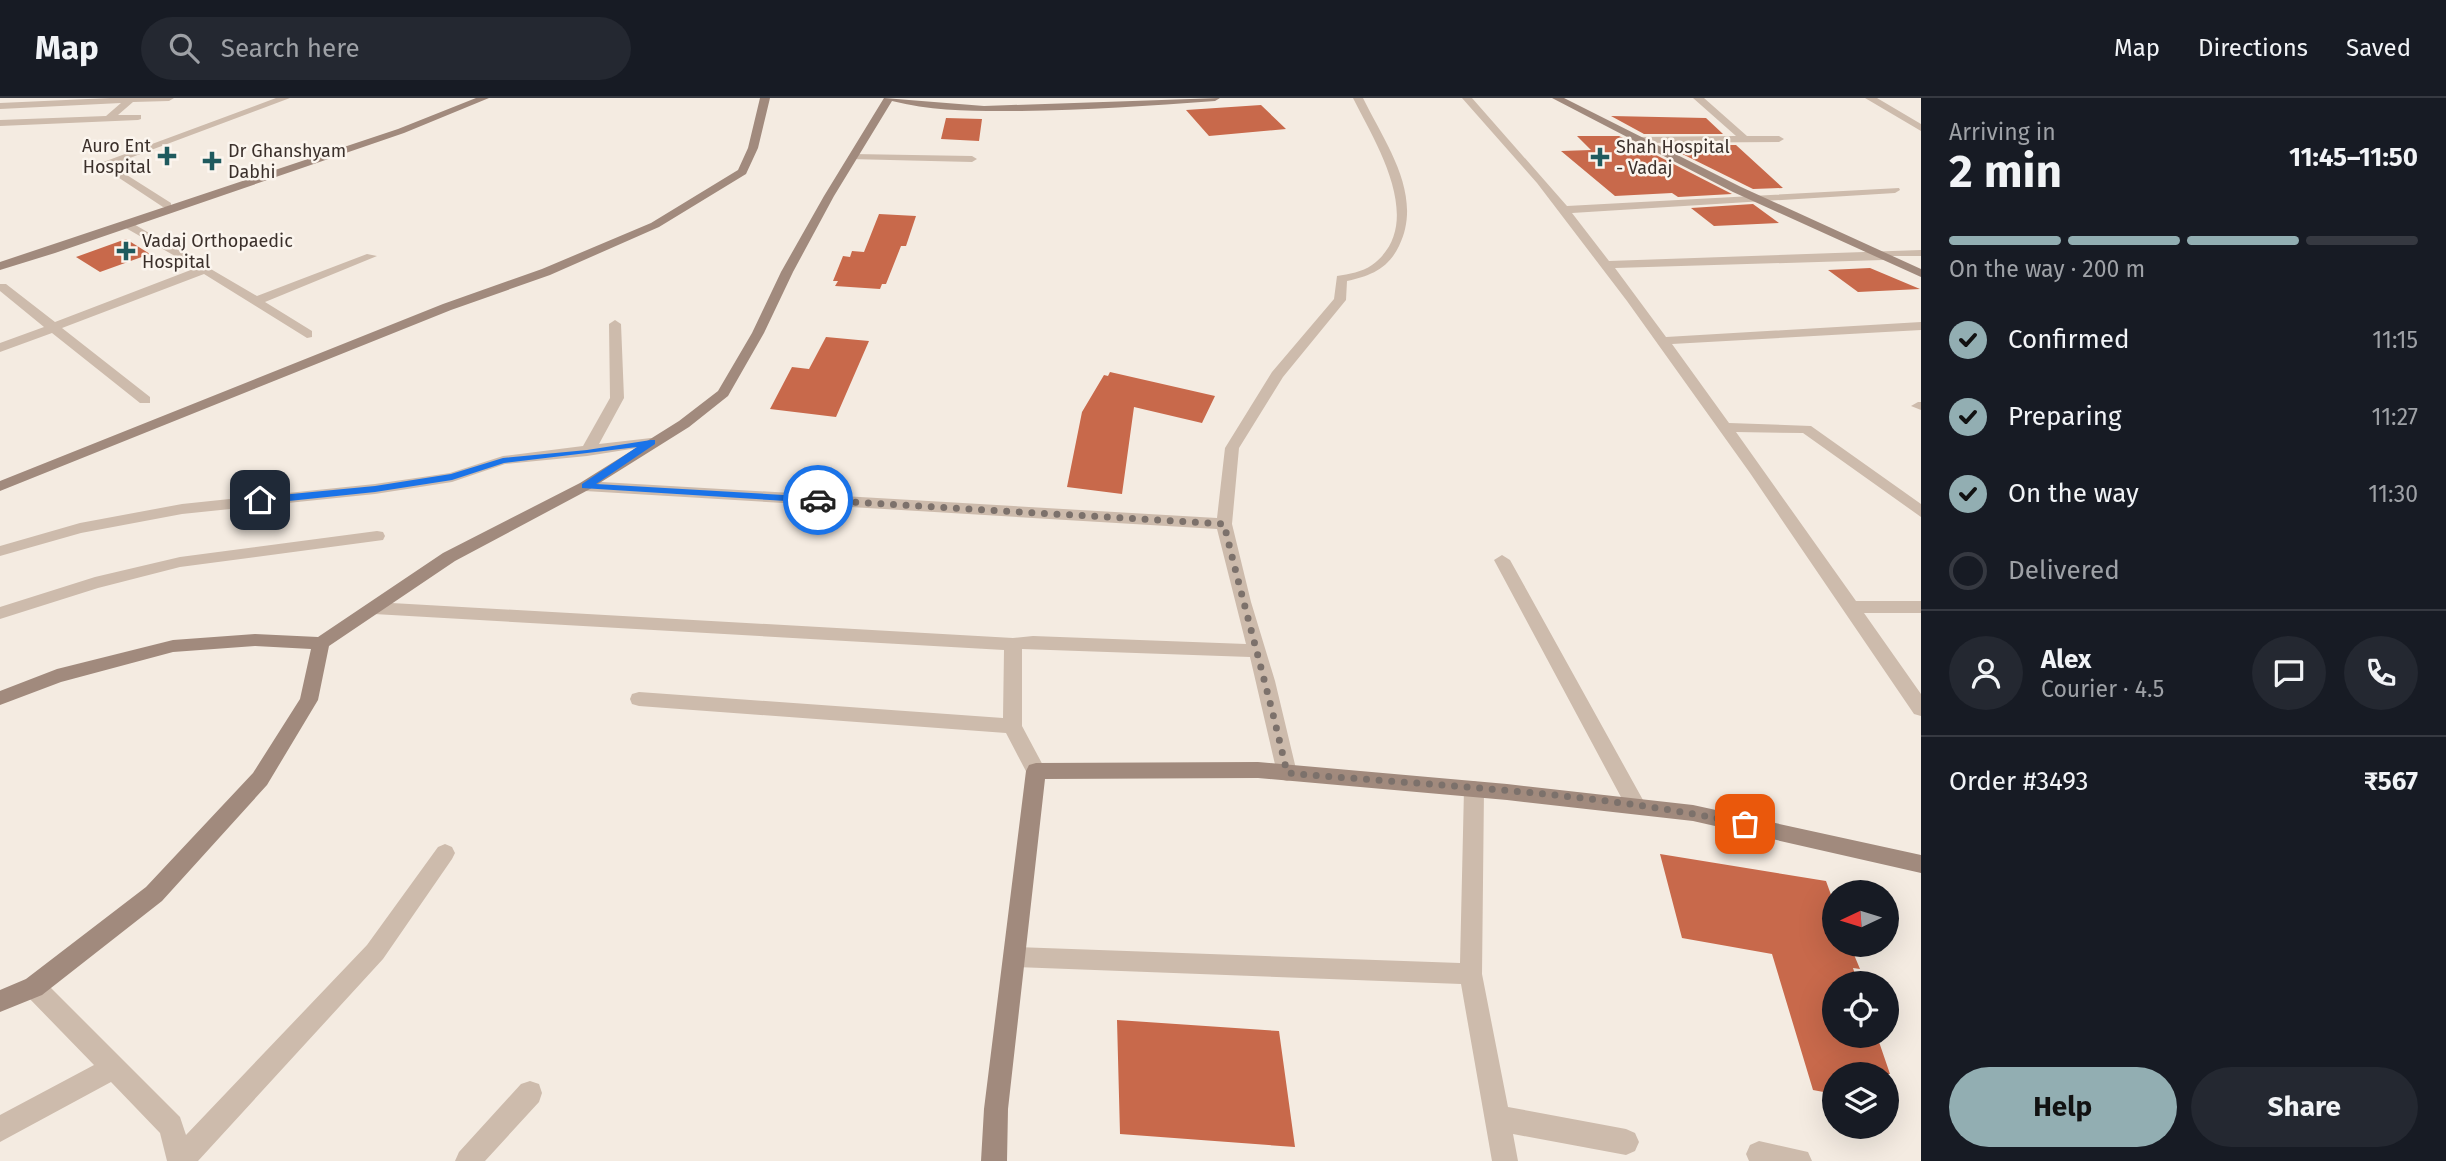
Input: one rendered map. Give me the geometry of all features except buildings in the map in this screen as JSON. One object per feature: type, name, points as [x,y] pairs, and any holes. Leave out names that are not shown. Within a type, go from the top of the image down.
[{"type":"street","points":[[0,106],[169,98]]},
{"type":"street","points":[[167,205],[103,164],[285,98]]},
{"type":"street","points":[[0,259],[394,129],[470,98]]},
{"type":"street","points":[[0,265],[128,225],[401,131],[484,98]]},
{"type":"street","points":[[0,486],[447,307],[546,272],[655,225],[742,172],[753,148],[765,98]]},
{"type":"street","points":[[0,698],[57,676],[173,646],[255,640],[321,643],[449,556],[585,486],[651,442],[684,424],[723,393],[758,333],[829,196],[891,98],[916,105],[967,108],[1081,108],[1215,98]]},
{"type":"street","points":[[1287,773],[1224,524],[1232,448],[1277,375],[1340,300],[1341,279],[1370,271],[1387,257],[1399,234],[1402,198],[1359,98]]},
{"type":"street","points":[[1467,98],[1562,210],[1663,341],[1921,709]]},
{"type":"street","points":[[1557,98],[1635,140],[1754,198],[1921,273]]},
{"type":"street","points":[[1698,98],[1745,139]]},
{"type":"street","points":[[1870,98],[1916,122],[1921,128]]},
{"type":"street","points":[[109,119],[130,100]]},
{"type":"street","points":[[0,123],[138,117]]},
{"type":"street","points":[[1635,140],[1779,139]]},
{"type":"street","points":[[853,157],[972,159]]},
{"type":"street","points":[[1562,210],[1895,190]]},
{"type":"street","points":[[128,225],[205,269],[307,334]]},
{"type":"street","points":[[1605,265],[1921,253]]},
{"type":"street","points":[[256,301],[371,256]]},
{"type":"street","points":[[0,348],[205,269]]},
{"type":"street","points":[[2,287],[145,400]]},
{"type":"street","points":[[587,452],[617,398],[615,324]]},
{"type":"street","points":[[1663,341],[1921,326]]},
{"type":"street","points":[[1726,428],[1805,429],[1818,435],[1921,512]]},
{"type":"street","points":[[0,551],[80,528],[181,509],[375,489],[452,477],[503,460],[587,452],[651,442]]},
{"type":"street","points":[[585,486],[1224,524]]},
{"type":"street","points":[[0,613],[94,583],[180,562],[377,536]]},
{"type":"street","points":[[1502,560],[1636,806]]},
{"type":"street","points":[[1852,607],[1921,607]]},
{"type":"street","points":[[374,608],[1013,645],[1033,642],[1257,650]]},
{"type":"street","points":[[0,1001],[34,987],[154,894],[260,779],[309,700],[321,643]]},
{"type":"street","points":[[994,1161],[996,1109],[1036,771],[1012,726],[1013,645]]},
{"type":"street","points":[[639,699],[1012,726]]},
{"type":"street","points":[[1036,771],[1258,770],[1636,806],[1693,813],[1921,864]]},
{"type":"street","points":[[1474,789],[1471,974],[1505,1161]]},
{"type":"street","points":[[181,1161],[375,952],[445,853]]},
{"type":"street","points":[[1014,957],[1471,974]]},
{"type":"street","points":[[34,987],[171,1126],[181,1161]]},
{"type":"street","points":[[0,1129],[113,1068]]},
{"type":"street","points":[[468,1161],[530,1093]]},
{"type":"street","points":[[1497,1118],[1626,1142]]},
{"type":"street","points":[[1759,1154],[1799,1161]]},
{"type":"way so far","points":[[818,500],[1224,524],[1242,602],[1266,681],[1287,773],[1533,794],[1693,813],[1745,824]]},
{"type":"place","name":"Auro Ent Hospital","points":[[167,156]]},
{"type":"place","name":"Shah Hospital - Vadaj","points":[[1600,157]]},
{"type":"place","name":"Dr Ghanshyam Dabhi","points":[[212,161]]},
{"type":"place","name":"Vadaj Orthopaedic Hospital","points":[[126,251]]},
{"type":"route","points":[[260,500],[375,489],[452,477],[503,460],[587,452],[651,442],[585,486],[818,500]]}]
